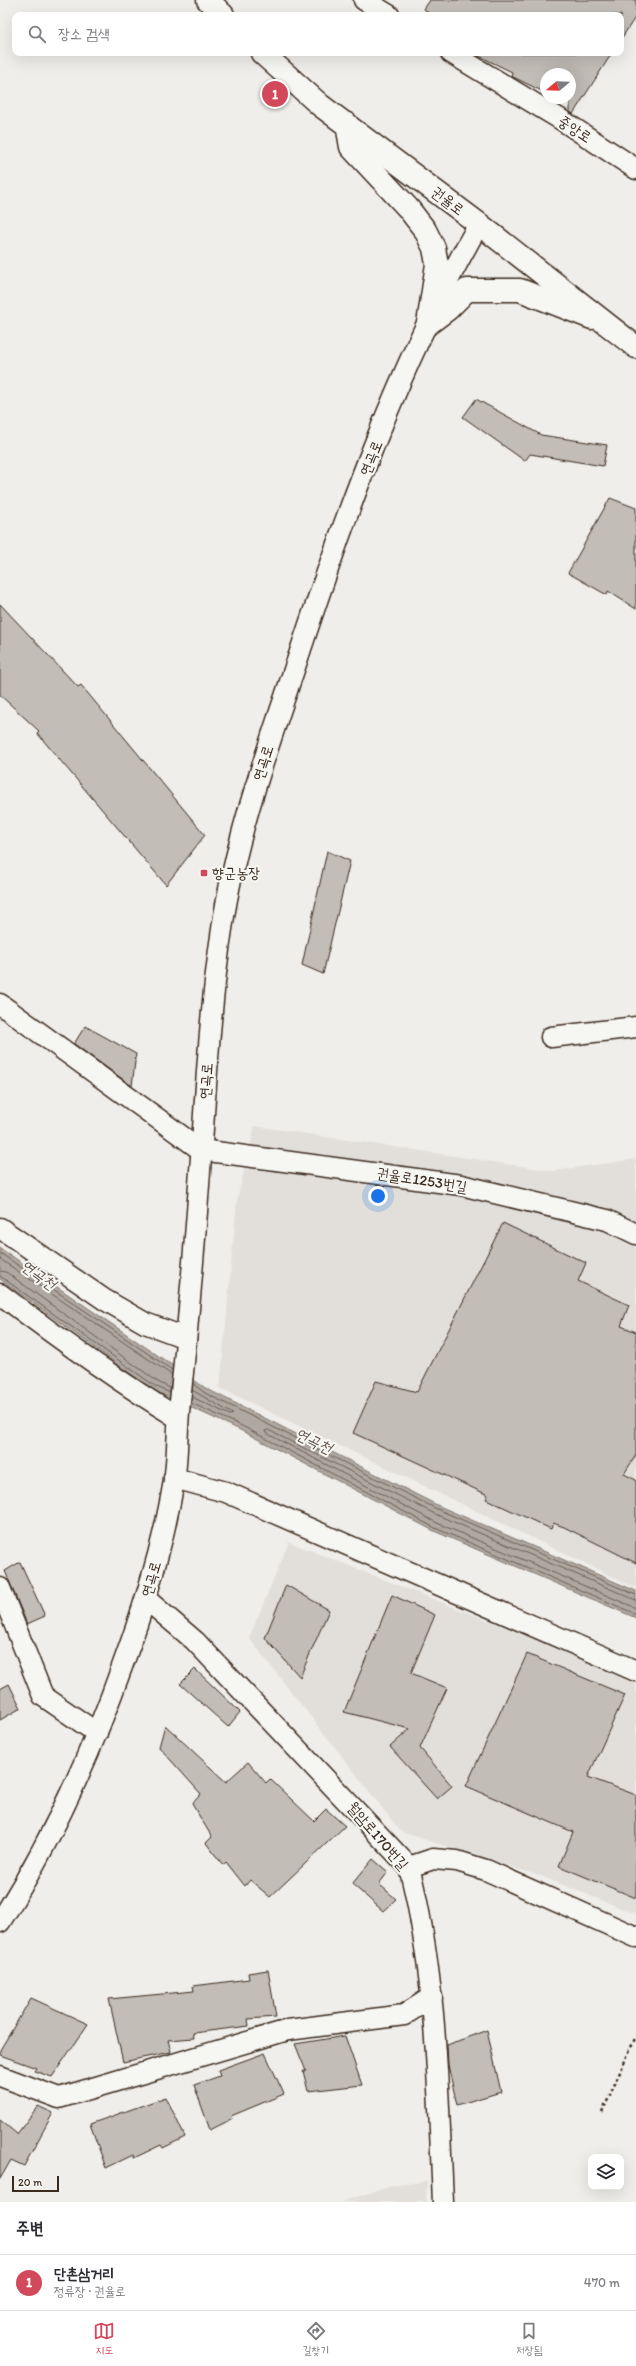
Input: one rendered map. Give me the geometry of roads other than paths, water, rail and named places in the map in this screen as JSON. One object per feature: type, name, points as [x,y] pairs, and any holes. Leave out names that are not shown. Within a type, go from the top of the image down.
[{"type":"main road","points":[[208,0],[220,12]]},
{"type":"main road","name":"권율로","points":[[265,56],[288,78],[610,324],[636,347]]},
{"type":"main road","points":[[347,124],[351,148],[408,208],[425,230],[434,248],[438,264],[428,324]]},
{"type":"main road","points":[[428,324],[448,309],[467,290],[498,288],[520,290],[567,310],[610,324]]},
{"type":"street","points":[[364,0],[384,12]]},
{"type":"street","name":"중앙로","points":[[457,56],[560,119],[636,168]]},
{"type":"street","name":"연곡로","points":[[0,1922],[69,1799],[97,1733],[154,1575],[174,1478],[202,1150],[210,1015],[234,861],[262,766],[341,532],[394,398],[452,271],[479,224]]},
{"type":"street","points":[[0,1004],[202,1150]]},
{"type":"street","points":[[551,1037],[636,1027]]},
{"type":"street","name":"권율로1253번길","points":[[202,1150],[461,1185],[607,1220],[636,1234]]},
{"type":"street","points":[[0,1228],[105,1300],[145,1323],[186,1338]]},
{"type":"street","points":[[0,1294],[73,1350],[129,1388],[178,1418]]},
{"type":"street","points":[[174,1478],[226,1492],[636,1672]]},
{"type":"street","points":[[0,1588],[43,1696],[97,1733]]},
{"type":"street","name":"월암로170번길","points":[[146,1599],[195,1640],[409,1867],[418,1899],[432,1997],[443,2202]]},
{"type":"street","points":[[409,1867],[433,1859],[457,1861],[486,1870],[636,1937]]},
{"type":"street","points":[[0,2076],[59,2098],[288,2030],[404,2015],[432,1997]]},
{"type":"water","points":[[0,1248],[207,1389],[439,1506],[636,1591],[636,1618],[434,1531],[240,1430],[153,1390],[0,1279]]},
{"type":"place","name":"단촌삼거리","points":[[275,94]]},
{"type":"place","name":"향군농장","points":[[204,873]]},
{"type":"water label","name":"연곡천","points":[[39,1274]]},
{"type":"water label","name":"연곡천","points":[[314,1440]]}]
